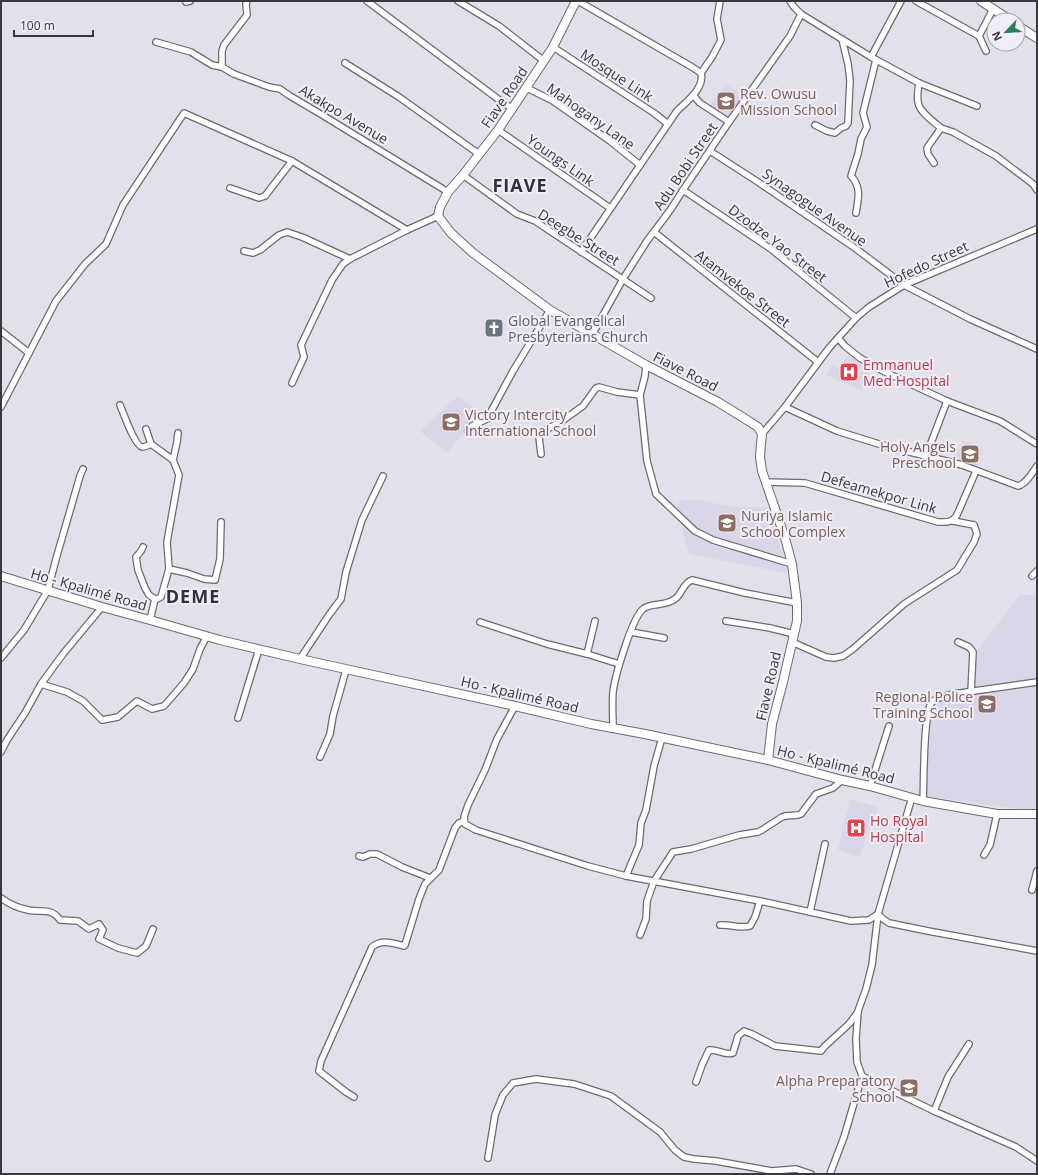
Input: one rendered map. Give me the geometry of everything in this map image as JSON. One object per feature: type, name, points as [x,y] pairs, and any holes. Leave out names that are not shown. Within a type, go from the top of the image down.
[{"type":"main road","name":"Fiave Road","points":[[577,1],[553,47],[513,109],[463,175],[448,192],[440,207],[438,216],[451,233],[473,253],[550,310],[646,365],[718,402],[758,427],[762,434],[760,456],[762,471],[786,538],[792,564],[797,603],[797,620],[772,724],[768,760]]},
{"type":"main road","points":[[988,4],[999,12]]},
{"type":"main road","points":[[1026,31],[1037,38]]},
{"type":"main road","name":"Ho - Kpalimé Road","points":[[1,576],[102,607],[207,636],[346,670],[515,706],[613,729],[768,760],[923,801],[997,814],[1037,814]]},
{"type":"street","points":[[222,67],[222,51],[224,45],[247,15],[247,1]]},
{"type":"street","points":[[367,1],[513,109]]},
{"type":"street","points":[[458,1],[499,26],[544,61]]},
{"type":"street","points":[[577,1],[626,28],[701,73]]},
{"type":"street","points":[[581,252],[676,112],[697,90],[701,80],[701,73],[721,40],[717,20],[720,1]]},
{"type":"street","points":[[790,1],[801,14],[918,83],[977,106]]},
{"type":"street","points":[[856,213],[859,194],[856,181],[851,176],[866,126],[862,113],[874,58],[901,1]]},
{"type":"street","points":[[916,1],[979,36],[986,51]]},
{"type":"street","points":[[979,36],[988,4]]},
{"type":"street","name":"Adu Bobi Street","points":[[592,334],[623,279],[647,241],[671,209],[729,122],[790,36],[801,14]]},
{"type":"street","points":[[815,125],[835,134],[848,124],[850,80],[842,39]]},
{"type":"street","name":"Akakpo Avenue","points":[[156,42],[191,52],[212,65],[222,67],[234,74],[269,87],[280,89],[448,192]]},
{"type":"street","name":"Mosque Link","points":[[553,47],[654,113],[668,124]]},
{"type":"street","points":[[345,64],[399,97],[479,154]]},
{"type":"street","points":[[918,83],[918,103],[927,117],[941,128],[952,132],[996,156],[1033,184],[1037,190]]},
{"type":"street","name":"Mahogany Lane","points":[[526,88],[553,101],[610,141],[640,165]]},
{"type":"street","points":[[693,95],[700,103],[729,122]]},
{"type":"street","points":[[684,104],[700,103]]},
{"type":"street","points":[[1,407],[56,301],[85,264],[106,244],[123,205],[184,113],[292,161],[407,230]]},
{"type":"street","points":[[934,163],[928,154],[927,148],[941,128]]},
{"type":"street","name":"Youngs Link","points":[[498,130],[610,208]]},
{"type":"street","name":"Synagogue Avenue","points":[[710,151],[848,244],[904,285],[970,320],[1037,348]]},
{"type":"street","points":[[230,188],[259,198],[265,196],[292,161]]},
{"type":"street","name":"Deegbe Street","points":[[463,175],[517,214],[535,221],[651,298]]},
{"type":"street","name":"Dzodze Yao Street","points":[[683,190],[771,249],[856,318]]},
{"type":"street","points":[[292,383],[304,357],[301,345],[332,280],[343,264],[407,230],[438,216]]},
{"type":"street","name":"Hofedo Street","points":[[762,434],[785,407],[818,362],[838,338],[856,318],[869,307],[904,285],[1037,229]]},
{"type":"street","points":[[244,251],[253,254],[279,234],[287,232],[302,237],[350,259]]},
{"type":"street","name":"Atamvekoe Street","points":[[654,232],[818,362]]},
{"type":"street","points":[[468,431],[472,426],[487,419],[513,371],[550,310]]},
{"type":"street","points":[[1,331],[29,353]]},
{"type":"street","points":[[838,338],[845,346],[866,362],[947,401],[1000,421],[1037,444]]},
{"type":"street","points":[[646,365],[645,376],[640,394],[647,461],[656,494],[695,531],[713,540],[792,564]]},
{"type":"street","points":[[541,454],[539,437],[542,432],[562,421],[583,406],[596,388],[599,387],[623,393],[640,394]]},
{"type":"street","points":[[926,456],[947,401]]},
{"type":"street","points":[[120,405],[139,446],[143,447],[151,444]]},
{"type":"street","points":[[785,407],[837,431],[882,445],[962,465],[1020,486],[1037,466]]},
{"type":"street","points":[[146,429],[151,444],[173,460],[179,474],[167,542],[169,569],[161,597],[155,599]]},
{"type":"street","points":[[173,460],[178,432]]},
{"type":"street","points":[[1,658],[24,630],[48,590],[56,558],[83,470]]},
{"type":"street","name":"Defeamekpor Link","points":[[766,482],[805,483],[938,522],[953,521],[976,471]]},
{"type":"street","points":[[300,659],[341,599],[348,566],[362,520],[383,476]]},
{"type":"street","points":[[726,621],[770,628],[793,638],[826,657],[834,658],[843,656],[854,649],[904,604],[957,570],[978,534],[974,526],[953,521]]},
{"type":"street","points":[[169,569],[204,579],[215,580],[220,559],[221,522]]},
{"type":"street","points":[[143,547],[136,557],[138,570],[149,595],[155,599]]},
{"type":"street","points":[[1032,576],[1037,571]]},
{"type":"street","points":[[613,729],[614,691],[619,664],[640,612],[648,605],[658,605],[670,602],[676,598],[688,581],[692,580],[745,593],[797,603]]},
{"type":"street","points":[[150,620],[155,599]]},
{"type":"street","points":[[1,752],[4,740],[24,713],[41,684],[63,654],[102,607]]},
{"type":"street","points":[[587,654],[595,621]]},
{"type":"street","points":[[480,622],[547,644],[619,664]]},
{"type":"street","points":[[631,632],[664,638]]},
{"type":"street","points":[[41,684],[67,692],[83,701],[102,720],[118,717],[138,701],[152,709],[164,706],[184,683],[207,636]]},
{"type":"street","points":[[958,642],[969,647],[973,652],[971,692]]},
{"type":"street","points":[[238,718],[259,649]]},
{"type":"street","points":[[320,757],[330,734],[332,716],[346,670]]},
{"type":"street","points":[[923,801],[926,728],[929,707],[932,702],[944,696],[1037,682]]},
{"type":"street","points":[[515,706],[497,738],[485,770],[468,805],[464,816],[465,824],[468,826],[476,830],[581,864],[626,876],[760,900],[851,921],[869,920],[878,914]]},
{"type":"street","points":[[870,786],[889,726]]},
{"type":"street","points":[[626,876],[639,845],[641,823],[646,810],[654,766],[662,738]]},
{"type":"street","points":[[640,935],[646,919],[648,901],[654,881],[673,852],[691,849],[740,835],[758,832],[782,817],[798,815],[804,811],[816,794],[833,788],[842,780]]},
{"type":"street","points":[[696,1082],[709,1050],[712,1049],[728,1054],[733,1053],[738,1036],[744,1031],[775,1046],[822,1051],[849,1024],[858,1011],[866,989],[872,965],[878,914],[912,797]]},
{"type":"street","points":[[984,855],[990,845],[997,814]]},
{"type":"street","points":[[354,1097],[319,1071],[321,1061],[372,947],[381,942],[404,946],[406,945],[421,893],[426,882],[439,870],[455,828],[464,820]]},
{"type":"street","points":[[810,912],[825,844]]},
{"type":"street","points":[[359,856],[363,857],[370,854],[377,854],[408,870],[430,878]]},
{"type":"street","points":[[1032,890],[1037,871]]},
{"type":"street","points":[[1,898],[10,904],[28,910],[45,911],[56,914],[60,920],[78,921],[89,929],[99,924],[103,930],[99,939],[118,948],[137,953],[146,946],[153,929]]},
{"type":"street","points":[[720,925],[750,926],[755,917],[760,900]]},
{"type":"street","points":[[878,914],[890,923],[1037,951]]},
{"type":"street","points":[[830,1174],[844,1137],[862,1076],[857,1062],[856,1039],[858,1011]]},
{"type":"street","points":[[934,1111],[948,1077],[969,1044]]},
{"type":"street","points":[[862,1076],[934,1111],[1016,1147],[1037,1161]]},
{"type":"street","points":[[488,1158],[495,1115],[503,1095],[513,1083],[536,1079],[574,1084],[611,1096],[660,1132],[675,1150],[684,1156],[694,1159],[716,1161],[772,1171],[796,1169],[811,1174]]},
{"type":"shaded area","name":"Rev. Owusu Mission School","points":[[726,84],[743,96],[727,119],[709,107]]},
{"type":"shaded area","name":"Emmanuel Med Hospital","points":[[848,355],[872,368],[861,390],[826,375],[832,365],[837,367],[840,366]]},
{"type":"shaded area","name":"Victory Intercity International School","points":[[458,396],[480,412],[447,453],[420,431]]},
{"type":"shaded area","name":"Holy Angels Preschool","points":[[963,440],[984,450],[977,467],[955,457]]},
{"type":"shaded area","name":"Nuriya Islamic School Complex","points":[[697,499],[727,506],[768,508],[782,553],[786,573],[689,554],[676,506],[680,501]]},
{"type":"shaded area","name":"Regional Police Training School","points":[[1020,595],[1037,595],[1037,809],[1019,809],[925,796],[932,707],[943,700],[974,694],[977,651]]},
{"type":"shaded area","name":"Ho Royal Hospital","points":[[850,799],[878,807],[859,857],[838,850]]},
{"type":"place","name":"Rev. Owusu Mission School","points":[[726,101]]},
{"type":"place","name":"Global Evangelical Presbyterians Church","points":[[494,328]]},
{"type":"place","name":"Emmanuel Med Hospital","points":[[849,372]]},
{"type":"place","name":"Victory Intercity International School","points":[[451,422]]},
{"type":"place","name":"Holy Angels Preschool","points":[[970,454]]},
{"type":"place","name":"Nuriya Islamic School Complex","points":[[727,523]]},
{"type":"place","name":"Regional Police Training School","points":[[987,704]]},
{"type":"place","name":"Ho Royal Hospital","points":[[856,828]]},
{"type":"place","name":"Alpha Preparatory School","points":[[909,1088]]},
{"type":"district","name":"FIAVE","points":[[520,185]]},
{"type":"district","name":"DEME","points":[[193,596]]}]
